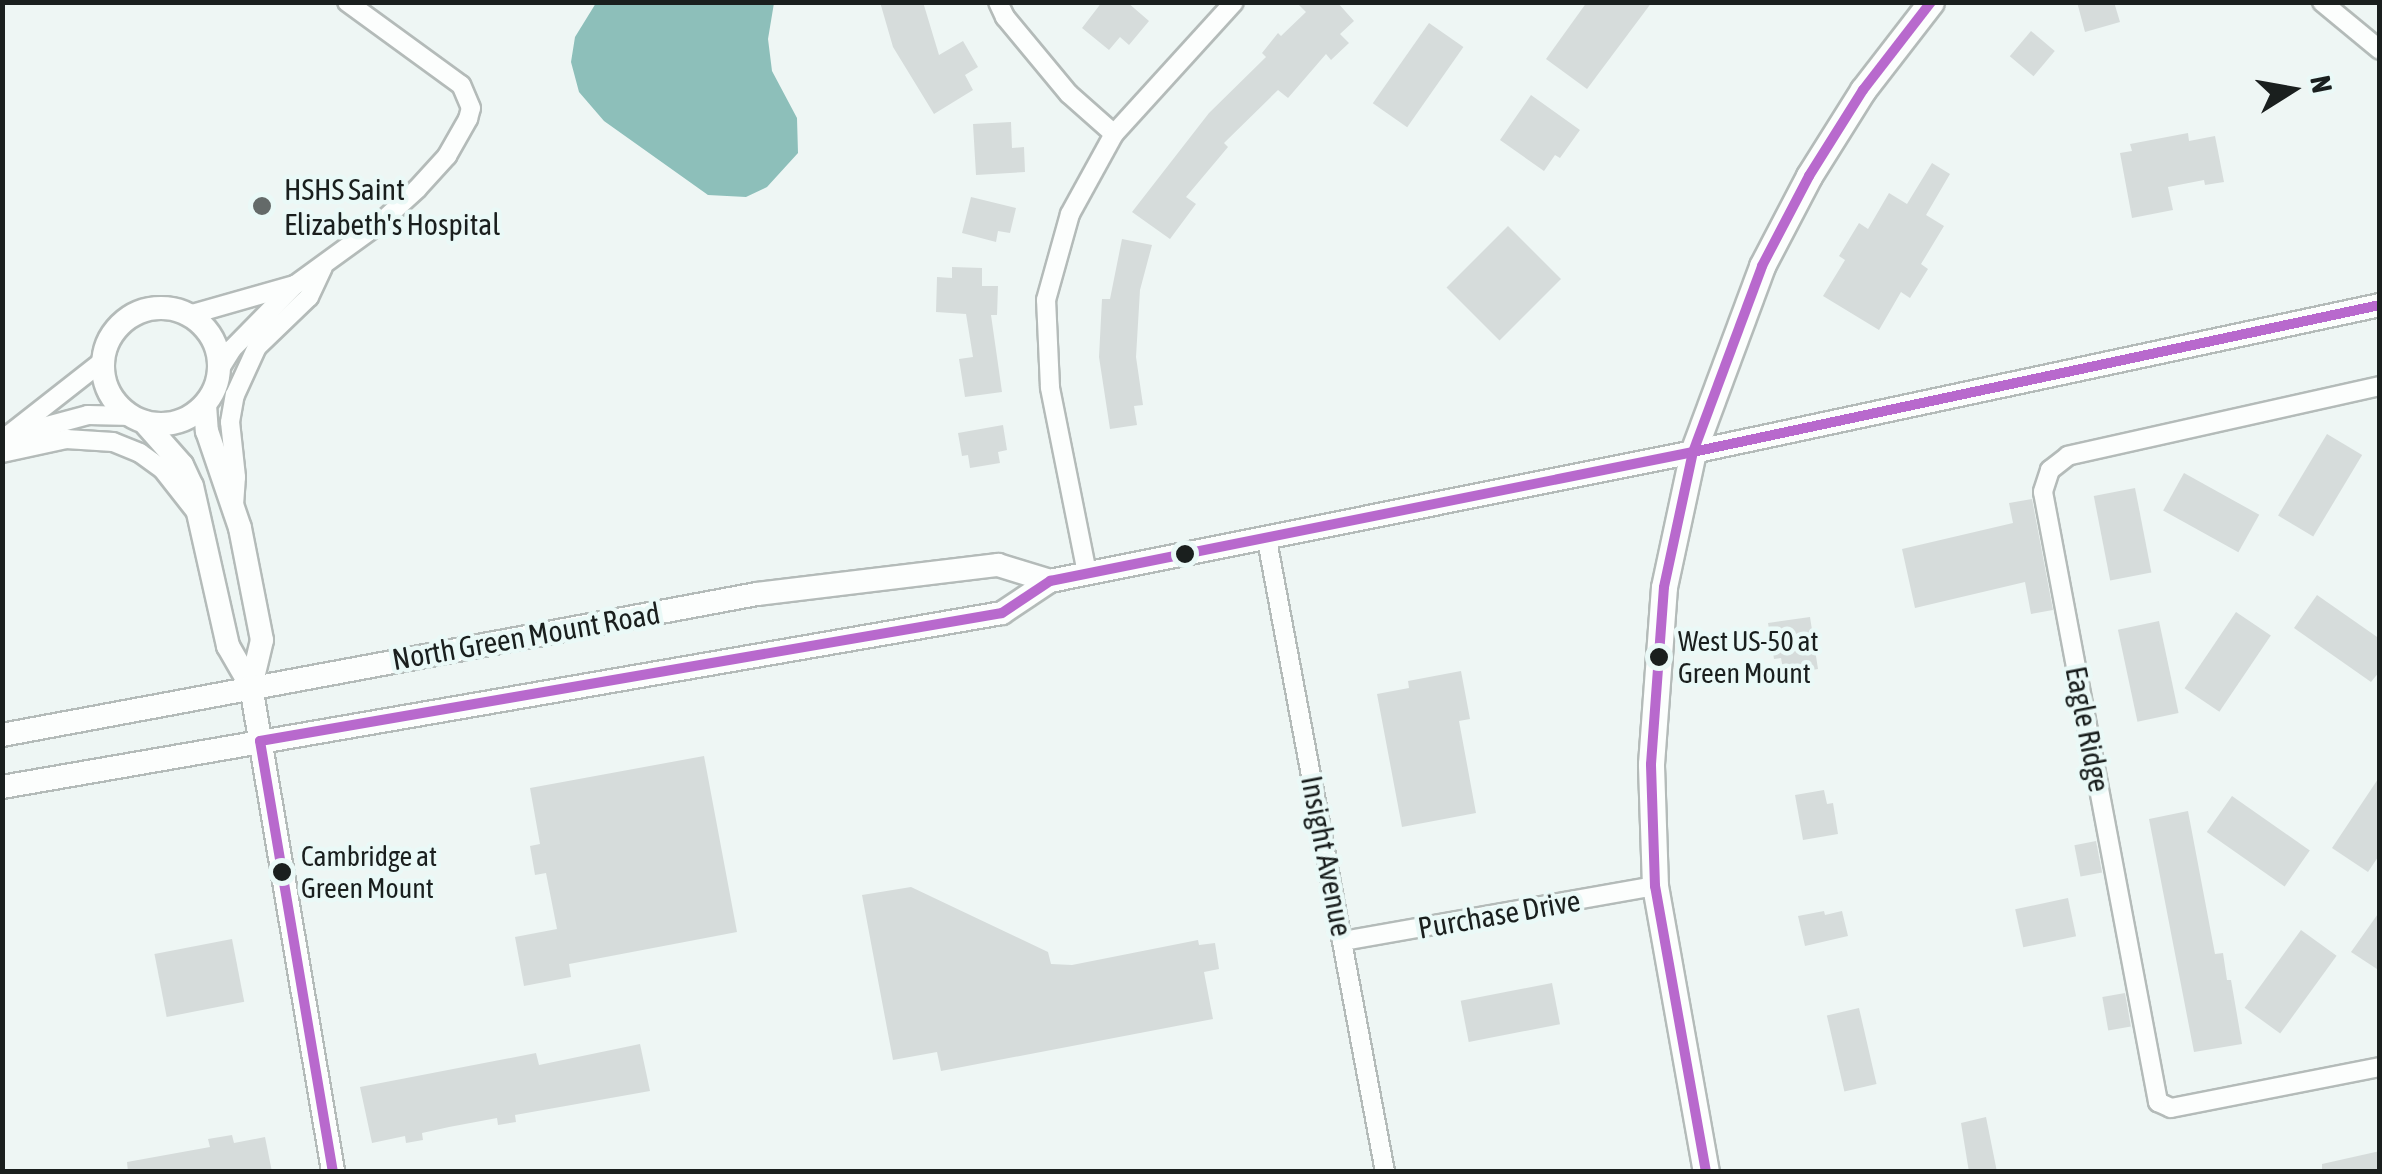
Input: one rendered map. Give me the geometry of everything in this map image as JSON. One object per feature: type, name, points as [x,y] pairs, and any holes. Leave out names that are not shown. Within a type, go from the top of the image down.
[{"type":"main road","points":[[1706,1172],[1655,886],[1651,764],[1655,666],[1664,586],[1693,452],[1762,266],[1809,176],[1863,90],[1931,2]]},
{"type":"street","points":[[251,686],[262,640],[234,505],[207,431],[205,405],[232,349],[295,285],[417,189],[463,134],[470,108],[461,85],[347,2]]},
{"type":"street","points":[[998,2],[1005,17],[1068,94],[1114,134]]},
{"type":"street","points":[[1087,573],[1050,386],[1046,300],[1070,214],[1114,134],[1234,2]]},
{"type":"street","points":[[2322,2],[2380,50]]},
{"type":"street","points":[[234,505],[236,477],[230,422],[235,395],[258,347],[309,296],[324,265]]},
{"type":"street","points":[[295,285],[190,315],[165,308],[140,312],[112,336],[104,360],[113,398],[182,464],[203,519],[228,646],[251,686],[333,1172]]},
{"type":"street","name":"North Green Mount Road","points":[[2,787],[1002,613],[1050,581],[1693,452],[2380,305]]},
{"type":"street","points":[[190,315],[215,344],[219,370]]},
{"type":"street","points":[[4,443],[104,360]]},
{"type":"street","name":"Eagle Ridge","points":[[2380,386],[2068,456],[2050,470],[2043,492],[2158,1102],[2171,1108],[2380,1067]]},
{"type":"street","points":[[4,443],[88,416],[171,424],[205,405]]},
{"type":"street","points":[[4,443],[66,439],[113,442],[140,453],[163,470],[203,519]]},
{"type":"street","name":"Insight Avenue","points":[[1267,540],[1385,1172]]},
{"type":"street","name":"North Green Mount Road","points":[[2,735],[251,686],[815,586],[998,565],[1050,581]]},
{"type":"street","name":"Purchase Drive","points":[[1343,941],[1655,886]]},
{"type":"water","points":[[596,3],[774,3],[768,39],[772,71],[797,118],[798,153],[767,187],[746,197],[708,195],[604,121],[579,92],[571,62],[575,37]]},
{"type":"building","points":[[880,2],[923,2],[939,55],[963,41],[978,67],[965,75],[973,90],[934,114],[893,47]]},
{"type":"building","points":[[1102,2],[1127,2],[1149,21],[1129,45],[1120,37],[1109,50],[1082,28]]},
{"type":"building","points":[[1296,2],[1337,2],[1354,21],[1340,34],[1349,43],[1331,60],[1326,54],[1288,98],[1278,90],[1224,143],[1228,147],[1186,197],[1196,204],[1170,239],[1132,212],[1209,113],[1266,57],[1262,53],[1278,33],[1281,36],[1306,12]]},
{"type":"building","points":[[1587,2],[1652,2],[1587,89],[1546,59]]},
{"type":"building","points":[[2077,2],[2114,2],[2120,22],[2085,32]]},
{"type":"building","points":[[1429,23],[1463,47],[1407,127],[1373,103]]},
{"type":"building","points":[[2031,31],[2055,51],[2034,76],[2010,56]]},
{"type":"building","points":[[1531,95],[1580,130],[1560,158],[1555,155],[1544,171],[1500,140]]},
{"type":"building","points":[[1011,122],[1012,148],[1024,147],[1025,172],[976,175],[973,124]]},
{"type":"building","points":[[2188,133],[2189,141],[2215,136],[2224,182],[2205,185],[2204,180],[2168,187],[2173,210],[2132,218],[2120,153],[2132,151],[2130,144]]},
{"type":"building","points":[[1932,163],[1950,174],[1926,215],[1944,226],[1921,264],[1928,269],[1910,298],[1901,292],[1879,330],[1823,296],[1845,260],[1839,256],[1859,223],[1868,229],[1889,193],[1907,204]]},
{"type":"building","points":[[971,197],[1016,208],[1010,233],[998,231],[996,242],[962,233]]},
{"type":"building","points":[[1508,226],[1561,279],[1500,341],[1446,288]]},
{"type":"building","points":[[1122,239],[1152,245],[1140,290],[1136,357],[1143,405],[1134,406],[1137,425],[1110,429],[1099,357],[1102,299],[1110,299]]},
{"type":"building","points":[[952,267],[982,268],[982,286],[998,286],[997,315],[991,315],[1002,392],[965,397],[959,359],[973,357],[966,314],[936,312],[937,277],[952,278]]},
{"type":"building","points":[[1003,425],[1007,450],[998,452],[1000,463],[970,468],[968,455],[962,456],[958,433]]},
{"type":"building","points":[[2327,434],[2362,455],[2313,537],[2278,515]]},
{"type":"building","points":[[2184,473],[2259,515],[2238,552],[2163,511]]},
{"type":"building","points":[[2135,488],[2151,572],[2110,580],[2094,496]]},
{"type":"building","points":[[2032,499],[2053,610],[2031,614],[2025,582],[1915,608],[1902,549],[2013,523],[2009,503]]},
{"type":"building","points":[[2317,595],[2380,639],[2380,671],[2371,682],[2294,628]]},
{"type":"building","points":[[2236,612],[2271,635],[2219,712],[2185,688]]},
{"type":"building","points":[[1810,617],[1818,669],[1784,675],[1781,658],[1774,659],[1768,623]]},
{"type":"building","points":[[2159,621],[2179,713],[2137,722],[2118,630]]},
{"type":"building","points":[[1461,671],[1470,719],[1459,721],[1476,813],[1402,827],[1377,694],[1409,688],[1408,681]]},
{"type":"building","points":[[704,756],[737,932],[569,964],[571,977],[524,986],[515,937],[557,929],[546,873],[535,875],[530,846],[540,844],[530,788]]},
{"type":"building","points":[[2380,776],[2380,854],[2368,872],[2332,848]]},
{"type":"building","points":[[1824,790],[1827,804],[1833,803],[1838,834],[1803,840],[1795,795]]},
{"type":"building","points":[[2232,796],[2310,850],[2285,887],[2207,832]]},
{"type":"building","points":[[2188,811],[2215,954],[2223,953],[2242,1044],[2194,1052],[2149,819]]},
{"type":"building","points":[[2096,841],[2102,872],[2081,877],[2074,845]]},
{"type":"building","points":[[911,887],[1048,952],[1051,964],[1072,965],[1198,940],[1199,945],[1215,943],[1219,969],[1204,972],[1213,1019],[941,1071],[937,1052],[893,1060],[862,895]]},
{"type":"building","points":[[2068,898],[2076,936],[2023,947],[2015,909]]},
{"type":"building","points":[[1824,911],[1825,915],[1842,911],[1848,936],[1805,946],[1798,916]]},
{"type":"building","points":[[2380,911],[2380,971],[2351,952]]},
{"type":"building","points":[[2301,930],[2337,956],[2280,1034],[2245,1008]]},
{"type":"building","points":[[232,939],[244,1002],[167,1017],[154,954]]},
{"type":"building","points":[[1552,983],[1560,1024],[1469,1042],[1461,1001]]},
{"type":"building","points":[[2125,993],[2131,1026],[2108,1030],[2102,997]]},
{"type":"building","points":[[1859,1008],[1877,1084],[1844,1091],[1827,1015]]},
{"type":"building","points":[[640,1044],[650,1091],[515,1115],[516,1122],[498,1125],[497,1118],[449,1127],[422,1133],[423,1140],[406,1143],[405,1136],[372,1143],[360,1087],[536,1053],[539,1065]]},
{"type":"building","points":[[1986,1117],[1997,1172],[1969,1172],[1961,1123]]},
{"type":"building","points":[[232,1135],[234,1143],[265,1137],[272,1172],[128,1172],[127,1162],[210,1147],[208,1139]]},
{"type":"building","points":[[2380,1151],[2380,1172],[2322,1172],[2322,1164]]},
{"type":"transit line","points":[[1706,1172],[1655,886],[1651,764],[1664,587],[1693,452],[1762,266],[1809,176],[1863,90],[1931,2]]},
{"type":"transit line","points":[[260,741],[1002,613],[1050,581],[1693,452],[2380,305]]},
{"type":"transit line","points":[[260,741],[333,1172]]},
{"type":"place","name":"HSHS Saint Elizabeth's Hospital","points":[[262,206]]},
{"type":"place","name":"West US-50 at Green Mount","points":[[1659,657]]},
{"type":"place","name":"Cambridge at Green Mount","points":[[282,872]]}]
